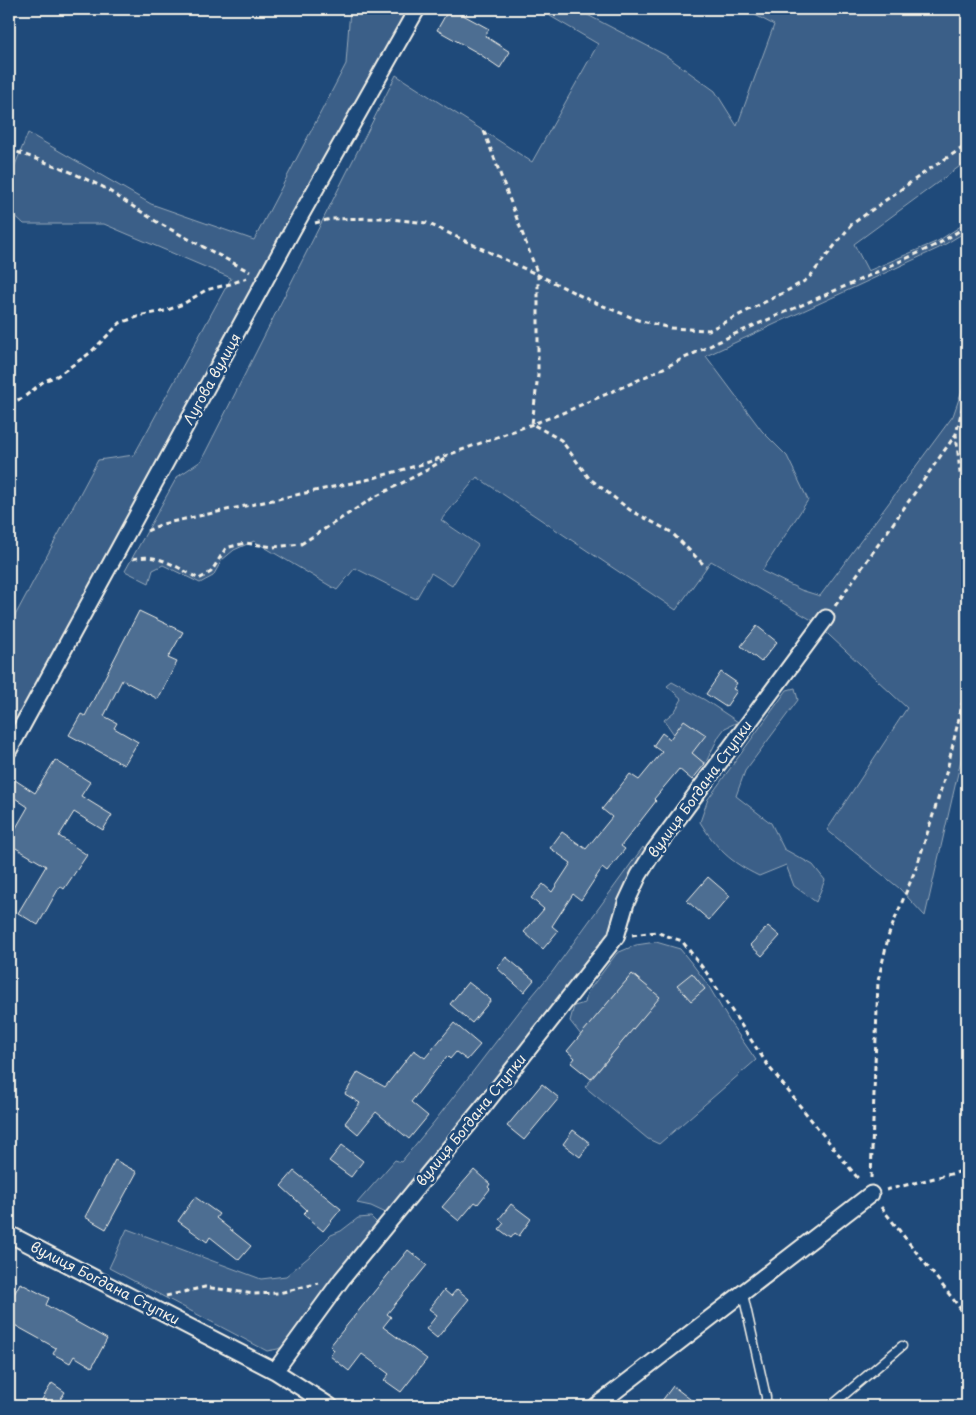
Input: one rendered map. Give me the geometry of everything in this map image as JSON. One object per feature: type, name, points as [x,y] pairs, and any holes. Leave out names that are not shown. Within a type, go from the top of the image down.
[{"type":"street","name":"Лугова вулиця","points":[[9,750],[293,229],[417,9]]},
{"type":"street","name":"вулиця Богдана Ступки","points":[[9,1234],[275,1371],[342,1279],[487,1102],[616,937],[626,903],[639,874],[654,851],[826,618]]},
{"type":"street","points":[[596,1406],[871,1194]]},
{"type":"street","points":[[275,1371],[330,1406]]},
{"type":"lane","points":[[743,1294],[766,1397],[766,1406]]},
{"type":"lane","points":[[831,1406],[902,1346]]},
{"type":"path","points":[[484,131],[538,275],[538,375],[532,424]]},
{"type":"path","points":[[293,229],[331,219],[382,218],[426,223],[591,301],[638,320],[670,328],[710,330],[808,279],[852,224],[967,145]]},
{"type":"path","points":[[9,149],[64,169],[103,187],[157,222],[256,275],[206,290],[183,304],[165,311],[143,315],[120,323],[90,353],[56,376],[44,381],[23,398],[9,403]]},
{"type":"path","points":[[124,541],[162,524],[370,479],[426,464],[453,454],[632,384],[738,333],[864,279],[938,244],[967,226]]},
{"type":"path","points":[[967,389],[956,434],[960,474],[967,491]]},
{"type":"path","points":[[532,424],[561,440],[589,478],[630,510],[671,532],[706,567]]},
{"type":"path","points":[[826,618],[956,434]]},
{"type":"path","points":[[110,565],[139,557],[162,558],[199,579],[211,572],[226,548],[245,544],[273,547],[301,544],[373,498],[453,454]]},
{"type":"path","points":[[871,1194],[878,981],[889,934],[918,863],[947,770],[967,683]]},
{"type":"path","points":[[616,937],[656,932],[682,941],[706,972],[769,1067],[967,1317]]},
{"type":"path","points":[[871,1194],[967,1170]]},
{"type":"path","points":[[141,1301],[205,1287],[254,1294],[280,1293],[324,1281],[342,1279]]},
{"type":"shaded area","points":[[350,9],[410,9],[9,741],[9,627],[98,460],[134,455],[231,278],[104,224],[24,224],[9,210],[9,180],[28,133],[151,204],[254,240],[346,64]]},
{"type":"shaded area","points":[[553,9],[576,9],[665,55],[715,91],[737,126],[774,25],[744,9],[967,9],[967,161],[854,244],[868,271],[938,241],[967,222],[967,231],[939,248],[706,356],[762,431],[787,456],[808,500],[762,571],[801,590],[820,596],[953,416],[967,376],[967,734],[925,916],[899,888],[827,830],[907,708],[815,622],[711,561],[676,610],[477,477],[441,520],[478,545],[452,586],[431,573],[416,599],[355,568],[337,590],[254,541],[234,550],[222,560],[213,576],[200,583],[163,565],[153,570],[149,583],[125,571],[177,477],[201,461],[396,75],[532,162],[598,44],[550,16]]},
{"type":"shaded area","points":[[672,682],[705,700],[738,722],[725,728],[705,764],[680,743],[664,720],[675,711],[682,699],[667,686]]},
{"type":"shaded area","points":[[795,688],[798,700],[745,771],[736,796],[771,823],[784,849],[813,865],[825,880],[816,902],[794,886],[786,865],[759,876],[725,854],[712,840],[700,822],[708,799],[787,690]]},
{"type":"shaded area","points":[[643,847],[647,853],[609,943],[388,1214],[371,1206],[357,1203],[395,1160],[401,1162],[434,1122],[553,971]]},
{"type":"shaded area","points":[[656,942],[680,949],[708,985],[731,1024],[756,1060],[659,1144],[648,1139],[585,1087],[659,997],[632,974],[581,1035],[570,1021],[574,1006],[585,1003],[587,993],[617,953],[636,945]]},
{"type":"shaded area","points":[[371,1217],[380,1226],[292,1342],[278,1349],[267,1351],[109,1268],[127,1229],[261,1279],[286,1276],[331,1235],[341,1231],[358,1218]]},
{"type":"building","points":[[449,9],[489,29],[485,36],[510,52],[500,68],[437,30]]},
{"type":"building","points":[[139,611],[183,632],[168,658],[177,662],[158,699],[122,680],[104,716],[117,723],[114,728],[138,742],[124,765],[69,735],[81,714],[85,716]]},
{"type":"building","points":[[757,626],[777,642],[761,662],[741,646]]},
{"type":"building","points":[[721,672],[737,683],[733,689],[737,691],[726,707],[706,694]]},
{"type":"building","points":[[684,720],[706,735],[692,753],[705,764],[692,780],[679,769],[654,799],[656,801],[621,846],[625,849],[607,872],[602,868],[581,900],[573,894],[552,926],[558,931],[543,949],[524,932],[544,909],[531,898],[543,884],[552,892],[571,863],[550,848],[562,832],[586,849],[612,817],[602,809],[630,774],[639,780],[662,752],[653,746],[662,733],[670,739]]},
{"type":"building","points":[[55,760],[90,782],[81,796],[112,815],[103,830],[74,812],[59,836],[87,855],[64,889],[60,886],[38,925],[18,913],[46,866],[9,844],[9,840],[28,807],[9,794],[9,791],[15,780],[35,793]]},
{"type":"building","points":[[708,877],[730,896],[709,920],[687,901]]},
{"type":"building","points":[[768,926],[780,936],[762,956],[750,945]]},
{"type":"building","points":[[506,957],[534,980],[524,992],[497,968]]},
{"type":"building","points":[[692,973],[705,989],[691,1001],[677,985]]},
{"type":"building","points":[[632,974],[660,997],[591,1079],[571,1063],[575,1058],[567,1051]]},
{"type":"building","points":[[468,982],[491,1000],[472,1023],[450,1004]]},
{"type":"building","points":[[454,1023],[480,1045],[467,1060],[456,1052],[450,1059],[447,1056],[411,1102],[428,1116],[409,1139],[376,1112],[358,1134],[345,1123],[360,1103],[345,1094],[358,1072],[385,1087],[414,1050],[425,1058]]},
{"type":"building","points":[[542,1084],[559,1098],[524,1140],[507,1126]]},
{"type":"building","points":[[573,1130],[590,1143],[580,1157],[563,1144]]},
{"type":"building","points":[[342,1145],[363,1161],[351,1177],[329,1161]]},
{"type":"building","points":[[115,1160],[137,1172],[106,1229],[85,1217]]},
{"type":"building","points":[[474,1170],[490,1184],[488,1187],[490,1189],[478,1204],[475,1202],[459,1221],[442,1207]]},
{"type":"building","points":[[294,1171],[341,1209],[323,1231],[303,1214],[307,1210],[281,1186]]},
{"type":"building","points":[[195,1197],[219,1214],[216,1218],[251,1246],[239,1260],[210,1237],[207,1242],[178,1221]]},
{"type":"building","points":[[511,1204],[531,1219],[519,1236],[515,1233],[511,1238],[499,1229],[504,1223],[499,1219]]},
{"type":"building","points":[[408,1250],[427,1265],[387,1314],[391,1317],[383,1327],[427,1359],[401,1392],[384,1380],[389,1374],[362,1354],[349,1371],[330,1356],[334,1350],[330,1346]]},
{"type":"building","points":[[20,1283],[49,1298],[46,1305],[107,1339],[92,1367],[74,1356],[70,1363],[53,1354],[56,1348],[9,1322],[9,1304]]},
{"type":"building","points":[[457,1289],[469,1299],[437,1338],[426,1329],[437,1315],[429,1309],[444,1290],[451,1296]]},
{"type":"building","points":[[52,1383],[65,1392],[56,1406],[38,1406]]},
{"type":"building","points":[[673,1386],[699,1406],[658,1406]]}]
